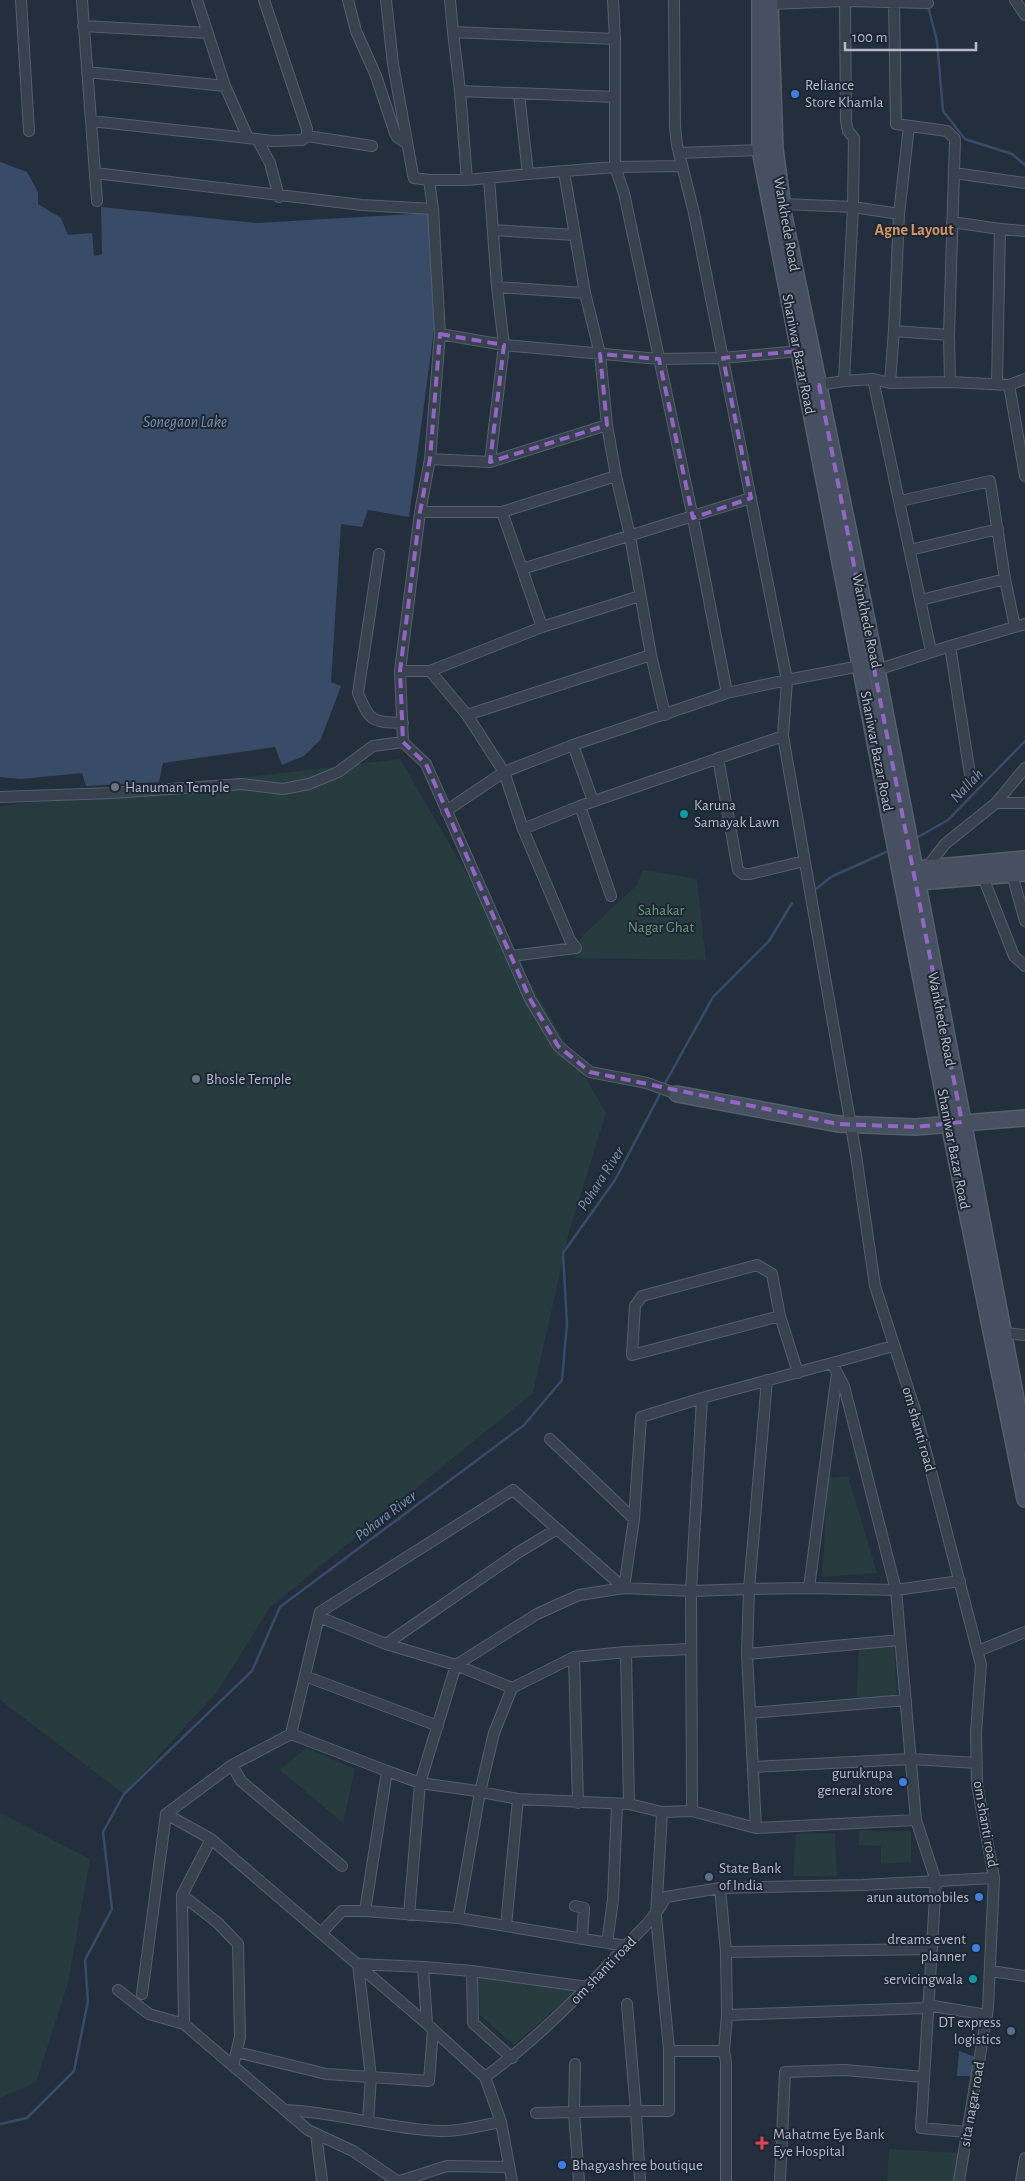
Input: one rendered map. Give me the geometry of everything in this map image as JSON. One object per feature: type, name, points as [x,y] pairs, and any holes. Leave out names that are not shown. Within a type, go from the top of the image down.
[{"type":"main road","name":"Shaniwar Bazar Road","points":[[767,1],[760,150],[799,351],[812,386],[860,666],[912,874]]},
{"type":"main road","name":"Wankhede Road","points":[[767,1],[775,149],[812,386],[877,670],[955,1123],[1003,1333],[1025,1446]]},
{"type":"main road","points":[[912,874],[1025,859]]},
{"type":"main road","points":[[912,874],[983,876],[1018,874]]},
{"type":"main road","points":[[677,1094],[850,1125],[916,1127],[1025,1118]]},
{"type":"main road","name":"Shaniwar Bazar Road","points":[[955,1123],[1025,1499]]},
{"type":"street","points":[[20,0],[29,132]]},
{"type":"street","points":[[82,0],[96,201]]},
{"type":"street","points":[[197,0],[225,86],[252,138],[270,163],[279,197]]},
{"type":"street","points":[[264,0],[307,129],[307,136]]},
{"type":"street","points":[[348,0],[356,31],[376,76],[395,133],[397,137],[406,143]]},
{"type":"street","points":[[386,0],[393,64],[406,143],[414,178],[467,180],[615,167],[682,166]]},
{"type":"street","points":[[450,0],[467,180]]},
{"type":"street","points":[[613,0],[615,39],[615,167],[624,193],[693,518],[727,692]]},
{"type":"street","name":"om shanti road","points":[[485,2077],[512,2058],[588,1987],[656,1916],[666,1897],[720,1888],[994,1878],[991,1852],[983,1825],[977,1784],[976,1732],[982,1665],[916,1413],[875,1286],[850,1125],[783,736],[787,680],[694,213],[679,153],[675,127],[674,0]]},
{"type":"street","points":[[1015,0],[1025,15]]},
{"type":"street","points":[[767,1],[928,4]]},
{"type":"street","points":[[844,381],[854,138],[848,132],[846,120],[846,1]]},
{"type":"street","points":[[894,3],[896,124],[951,134],[955,139],[949,334],[950,382]]},
{"type":"street","points":[[83,26],[208,33]]},
{"type":"street","points":[[453,32],[615,39]]},
{"type":"street","points":[[87,72],[225,86]]},
{"type":"street","points":[[460,92],[615,97]]},
{"type":"street","points":[[518,94],[528,174]]},
{"type":"street","points":[[91,121],[252,138],[273,142],[302,140],[307,136],[372,146]]},
{"type":"street","points":[[890,383],[899,214],[908,126]]},
{"type":"street","points":[[679,153],[760,150]]},
{"type":"street","points":[[564,172],[585,293],[600,354],[607,425],[616,476],[630,536],[651,655],[665,715]]},
{"type":"street","points":[[95,173],[279,197],[362,205],[433,209]]},
{"type":"street","points":[[954,173],[1025,183]]},
{"type":"street","points":[[489,178],[497,287],[504,345],[490,462]]},
{"type":"street","points":[[429,180],[433,209],[440,334],[430,459],[420,512],[400,671],[403,742],[426,764],[530,999],[558,1046],[590,1072],[647,1083],[677,1094]]},
{"type":"street","points":[[783,204],[852,207],[899,214]]},
{"type":"street","points":[[952,222],[1025,231]]},
{"type":"street","points":[[997,384],[1000,229]]},
{"type":"street","points":[[493,230],[575,235]]},
{"type":"street","points":[[497,287],[585,293]]},
{"type":"street","points":[[894,330],[949,334]]},
{"type":"street","points":[[440,334],[504,345],[659,359],[723,358],[799,351]]},
{"type":"street","points":[[812,386],[873,379],[890,383],[950,382],[1009,385],[1025,379]]},
{"type":"street","points":[[873,379],[931,651]]},
{"type":"street","points":[[1009,385],[1025,476]]},
{"type":"street","points":[[430,459],[490,462],[607,425]]},
{"type":"street","points":[[420,512],[502,512],[616,476]]},
{"type":"street","points":[[877,670],[931,651],[1020,626],[1005,579],[990,481],[900,501]]},
{"type":"street","points":[[522,569],[693,518],[751,498]]},
{"type":"street","points":[[502,512],[542,627]]},
{"type":"street","points":[[910,550],[998,529]]},
{"type":"street","points":[[379,554],[358,693],[366,713],[378,722],[402,723]]},
{"type":"street","points":[[921,600],[1005,579]]},
{"type":"street","points":[[400,671],[430,671],[542,627],[640,596]]},
{"type":"street","points":[[950,646],[971,781]]},
{"type":"street","points":[[467,715],[651,655]]},
{"type":"street","points":[[446,811],[504,772],[573,745],[665,715],[727,692],[860,666]]},
{"type":"street","points":[[430,671],[467,715],[504,772],[523,829],[570,940],[576,948],[511,956]]},
{"type":"street","points":[[523,829],[580,806],[783,736]]},
{"type":"street","points":[[0,797],[112,793],[242,784],[283,789],[309,784],[338,772],[373,746],[403,742]]},
{"type":"street","points":[[573,745],[594,801]]},
{"type":"street","points":[[718,758],[738,870],[743,874],[750,874],[804,861]]},
{"type":"street","points":[[912,874],[945,844],[996,803],[1025,768]]},
{"type":"street","points":[[996,803],[1025,803]]},
{"type":"street","points":[[580,806],[611,896]]},
{"type":"street","points":[[1018,874],[1025,921]]},
{"type":"street","points":[[983,876],[1014,956],[1025,966]]},
{"type":"street","points":[[780,1316],[632,1355],[635,1306],[642,1296],[757,1265],[772,1274],[780,1316],[798,1373]]},
{"type":"street","points":[[1003,1333],[1025,1335]]},
{"type":"street","points":[[624,1588],[634,1519],[641,1417],[767,1380],[798,1373],[835,1368],[893,1346]]},
{"type":"street","points":[[809,1588],[835,1368]]},
{"type":"street","points":[[835,1368],[844,1386],[896,1590],[916,1820],[936,1881],[921,2128],[967,2132]]},
{"type":"street","points":[[756,1828],[747,1654],[750,1589],[767,1380]]},
{"type":"street","points":[[692,1811],[691,1591],[702,1398]]},
{"type":"street","points":[[550,1439],[634,1519]]},
{"type":"street","points":[[142,1994],[166,1814],[232,1765],[291,1734],[320,1612],[513,1490],[624,1588]]},
{"type":"street","points":[[386,1644],[557,1528]]},
{"type":"street","points":[[409,1915],[420,1783],[456,1665],[537,1614],[579,1595],[624,1588],[691,1591],[809,1588],[896,1590],[960,1581]]},
{"type":"street","points":[[319,1617],[386,1644],[456,1665],[512,1688]]},
{"type":"street","points":[[978,1651],[1025,1632]]},
{"type":"street","points":[[747,1654],[900,1640]]},
{"type":"street","points":[[458,1918],[480,1792],[494,1732],[512,1688],[574,1657],[626,1652],[690,1650]]},
{"type":"street","points":[[626,1652],[628,1804]]},
{"type":"street","points":[[574,1657],[578,1803]]},
{"type":"street","points":[[305,1676],[438,1726]]},
{"type":"street","points":[[750,1713],[906,1700]]},
{"type":"street","points":[[291,1734],[420,1783],[518,1799],[628,1804],[662,1812],[692,1811],[756,1828],[916,1820]]},
{"type":"street","points":[[753,1766],[912,1760],[977,1763]]},
{"type":"street","points":[[232,1765],[241,1781],[342,1866]]},
{"type":"street","points":[[365,1911],[387,1771]]},
{"type":"street","points":[[506,1926],[518,1799]]},
{"type":"street","points":[[608,1943],[613,1900],[617,1805]]},
{"type":"street","points":[[536,2113],[669,2111],[669,2052],[656,1916],[662,1812]]},
{"type":"street","points":[[166,1814],[211,1839],[358,1964],[485,2077],[501,2122],[512,2181]]},
{"type":"street","points":[[184,2024],[182,1895],[211,1839]]},
{"type":"street","name":"sita nagar road","points":[[958,2181],[987,2015],[994,1878]]},
{"type":"street","points":[[720,1888],[726,1952],[727,2015],[724,2051],[726,2062],[726,2181]]},
{"type":"street","points":[[182,1895],[218,1923],[238,1944],[240,2037],[233,2066]]},
{"type":"street","points":[[574,1906],[584,1908],[582,1939]]},
{"type":"street","points":[[321,1933],[342,1911],[365,1911],[458,1918],[626,1946]]},
{"type":"street","points":[[726,1952],[932,1948]]},
{"type":"street","points":[[358,1964],[472,1971],[588,1987]]},
{"type":"street","points":[[358,1964],[371,2077],[368,2121]]},
{"type":"street","points":[[236,2052],[326,2074],[429,2081],[430,2027],[423,1967]]},
{"type":"street","points":[[472,1971],[473,2022],[512,2058]]},
{"type":"street","points":[[990,1971],[1025,1976]]},
{"type":"street","points":[[118,1990],[149,2014],[184,2024],[308,2130],[353,2151],[399,2181],[447,2166],[509,2167]]},
{"type":"street","points":[[627,2004],[640,2181]]},
{"type":"street","points":[[727,2015],[927,2007],[987,2015]]},
{"type":"street","points":[[669,2052],[724,2051]]},
{"type":"street","points":[[575,2064],[574,2112],[579,2181]]},
{"type":"street","points":[[780,2181],[784,2072],[845,2070],[923,2077]]},
{"type":"street","points":[[285,2110],[310,2111],[396,2127],[443,2132],[501,2122]]},
{"type":"street","points":[[316,2134],[322,2181]]},
{"type":"street","points":[[1021,2181],[1025,2162]]},
{"type":"highlighted area","points":[[440,334],[504,345],[490,462],[607,425],[600,354],[659,359],[693,518],[751,498],[723,358],[799,351],[806,387],[819,385],[962,1122],[916,1127],[838,1124],[590,1072],[558,1046],[530,999],[426,764],[403,742],[400,671],[420,512],[430,459]]},
{"type":"green space","points":[[400,759],[606,1113],[569,1232],[533,1393],[270,1607],[217,1692],[124,1794],[0,1700],[0,806]]},
{"type":"green space","name":"Sahakar Nagar Ghat","points":[[643,870],[697,879],[706,960],[575,958],[581,937],[637,885]]},
{"type":"green space","points":[[848,1476],[877,1573],[822,1577],[828,1478]]},
{"type":"green space","points":[[894,1644],[897,1701],[856,1705],[859,1646]]},
{"type":"green space","points":[[306,1748],[355,1769],[343,1823],[280,1770]]},
{"type":"green space","points":[[0,1813],[90,1859],[68,1983],[36,2082],[0,2098]]},
{"type":"green space","points":[[859,1831],[911,1831],[911,1862],[881,1864],[881,1846],[859,1845]]},
{"type":"green space","points":[[835,1833],[837,1876],[793,1876],[796,1834]]},
{"type":"green space","points":[[479,1977],[577,1990],[514,2045],[480,2015]]},
{"type":"green space","points":[[889,2149],[959,2153],[955,2181],[887,2181]]},
{"type":"water","name":"Sonegaon Lake","points":[[0,162],[27,172],[38,192],[38,204],[61,218],[68,235],[92,233],[94,256],[102,254],[101,207],[257,223],[430,213],[435,322],[409,517],[368,510],[362,527],[341,524],[331,682],[341,686],[321,739],[304,756],[282,765],[275,747],[163,763],[159,782],[86,786],[82,773],[21,779],[0,777]]},
{"type":"water","points":[[959,2051],[975,2057],[971,2076],[957,2076]]},
{"type":"waterway","points":[[928,6],[937,41],[943,111],[965,139],[1012,154],[1025,165]]},
{"type":"waterway","name":"Nallah","points":[[918,837],[948,820],[1025,741]]},
{"type":"waterway","name":"Nallah","points":[[816,889],[831,877],[886,852]]},
{"type":"waterway","name":"Pohara River","points":[[663,1087],[713,997],[769,941],[792,903]]},
{"type":"waterway","name":"Pohara River","points":[[0,2124],[27,2118],[74,2071],[88,2001],[85,1960],[112,1909],[103,1832],[124,1794],[252,1671],[280,1607],[524,1425],[562,1380],[567,1324],[563,1253],[615,1180],[661,1092]]},
{"type":"place","name":"Reliance Store Khamla","points":[[795,94]]},
{"type":"place","name":"Hanuman Temple","points":[[115,787]]},
{"type":"place","name":"Karuna Samayak Lawn","points":[[684,814]]},
{"type":"place","name":"Bhosle Temple","points":[[196,1079]]},
{"type":"place","name":"gurukrupa general store","points":[[903,1782]]},
{"type":"place","name":"State Bank of India","points":[[709,1877]]},
{"type":"place","name":"arun automobiles","points":[[979,1897]]},
{"type":"place","name":"dreams event planner","points":[[976,1948]]},
{"type":"place","name":"servicingwala","points":[[973,1979]]},
{"type":"place","name":"DT express logistics","points":[[1011,2031]]},
{"type":"place","name":"Mahatme Eye Bank Eye Hospital","points":[[762,2143]]},
{"type":"place","name":"Bhagyashree boutique","points":[[562,2165]]},
{"type":"district","name":"Agne Layout","points":[[914,229]]}]
